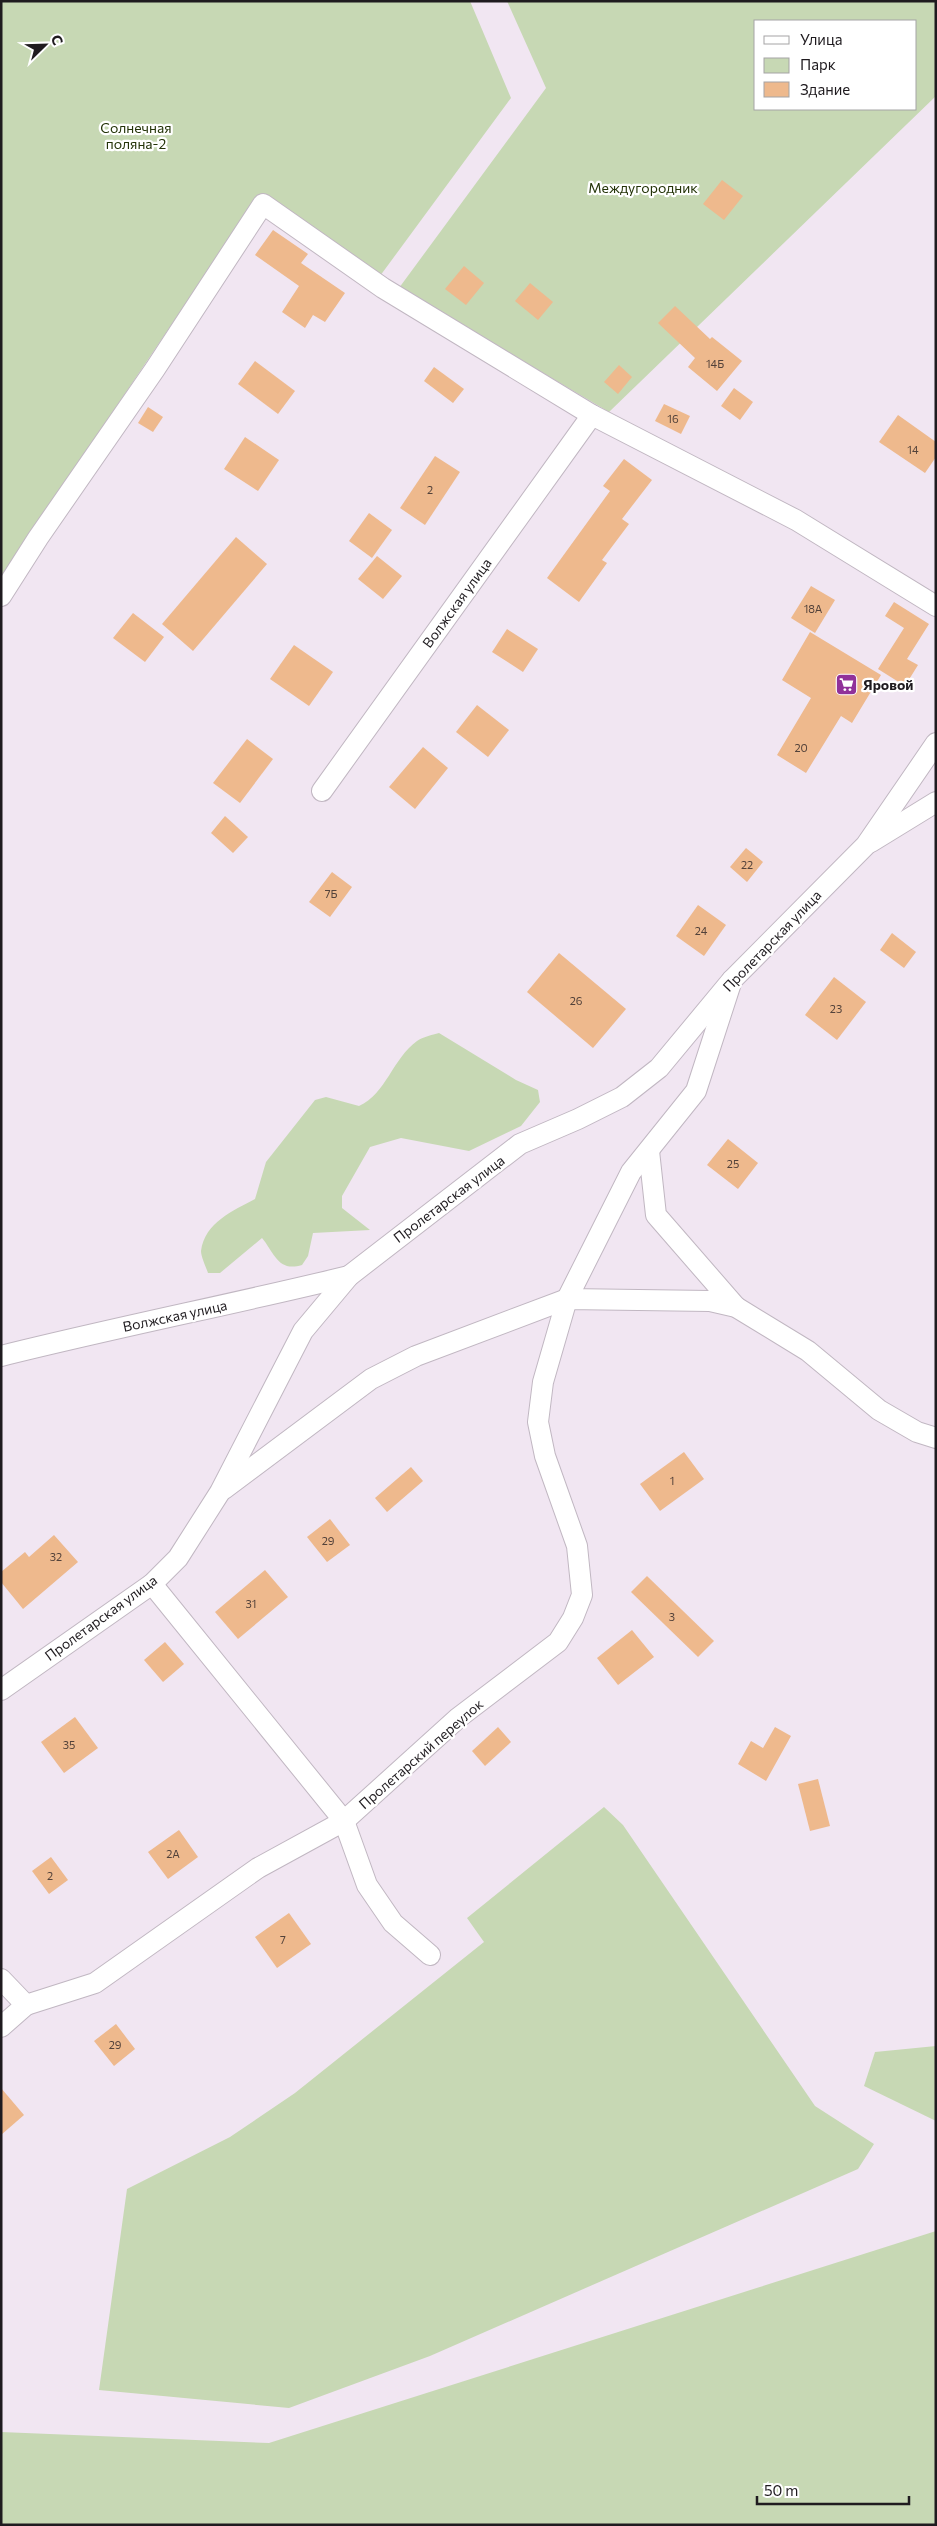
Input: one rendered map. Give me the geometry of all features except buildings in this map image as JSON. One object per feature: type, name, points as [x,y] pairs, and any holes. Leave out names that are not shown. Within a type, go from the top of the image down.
[{"type":"street","points":[[1,596],[38,538],[155,369],[262,204],[383,288],[592,415],[796,520],[936,606]]},
{"type":"street","name":"Волжская улица","points":[[322,791],[592,415]]},
{"type":"street","name":"Пролетарская улица","points":[[1,1690],[152,1584],[178,1558],[220,1492],[303,1331],[349,1276],[520,1144],[578,1119],[622,1097],[659,1068],[732,980],[866,845],[936,743]]},
{"type":"street","points":[[866,845],[936,802]]},
{"type":"street","name":"Пролетарский переулок","points":[[26,2005],[95,1982],[258,1868],[344,1821],[458,1718],[558,1642],[573,1618],[582,1594],[577,1546],[544,1456],[538,1422],[543,1382],[567,1299],[631,1172],[696,1092],[732,980]]},
{"type":"street","points":[[649,1151],[656,1215],[736,1307]]},
{"type":"street","name":"Волжская улица","points":[[1,1356],[76,1337],[235,1304],[349,1276]]},
{"type":"street","points":[[220,1492],[371,1379],[416,1356],[567,1299],[710,1300],[736,1307],[808,1351],[878,1410],[917,1432],[936,1438]]},
{"type":"street","points":[[152,1584],[344,1821],[366,1885],[393,1923],[430,1955]]},
{"type":"street","points":[[1,1979],[26,2005],[1,2027]]},
{"type":"green space","name":"Солнечная поляна-2","points":[[1,1],[470,1],[511,98],[380,276],[258,196],[1,578]]},
{"type":"green space","name":"Междугородник","points":[[507,1],[936,1],[936,96],[609,412],[399,288],[546,88]]},
{"type":"green space","points":[[439,1033],[516,1080],[538,1090],[540,1102],[521,1126],[469,1151],[401,1138],[370,1147],[342,1196],[342,1208],[370,1230],[313,1233],[308,1256],[302,1265],[294,1267],[282,1264],[262,1238],[220,1273],[208,1273],[201,1251],[208,1232],[221,1219],[255,1199],[266,1162],[315,1100],[326,1097],[359,1106],[383,1085],[409,1048],[419,1040]]},
{"type":"green space","points":[[604,1807],[623,1825],[815,2106],[874,2144],[858,2169],[430,2356],[289,2408],[99,2390],[127,2189],[230,2137],[295,2093],[484,1942],[467,1918]]},
{"type":"green space","points":[[936,2046],[936,2121],[864,2086],[875,2052]]},
{"type":"green space","points":[[936,2231],[936,2525],[1,2525],[1,2432],[269,2443]]},
{"type":"place","name":"Яровой","points":[[847,685]]}]
